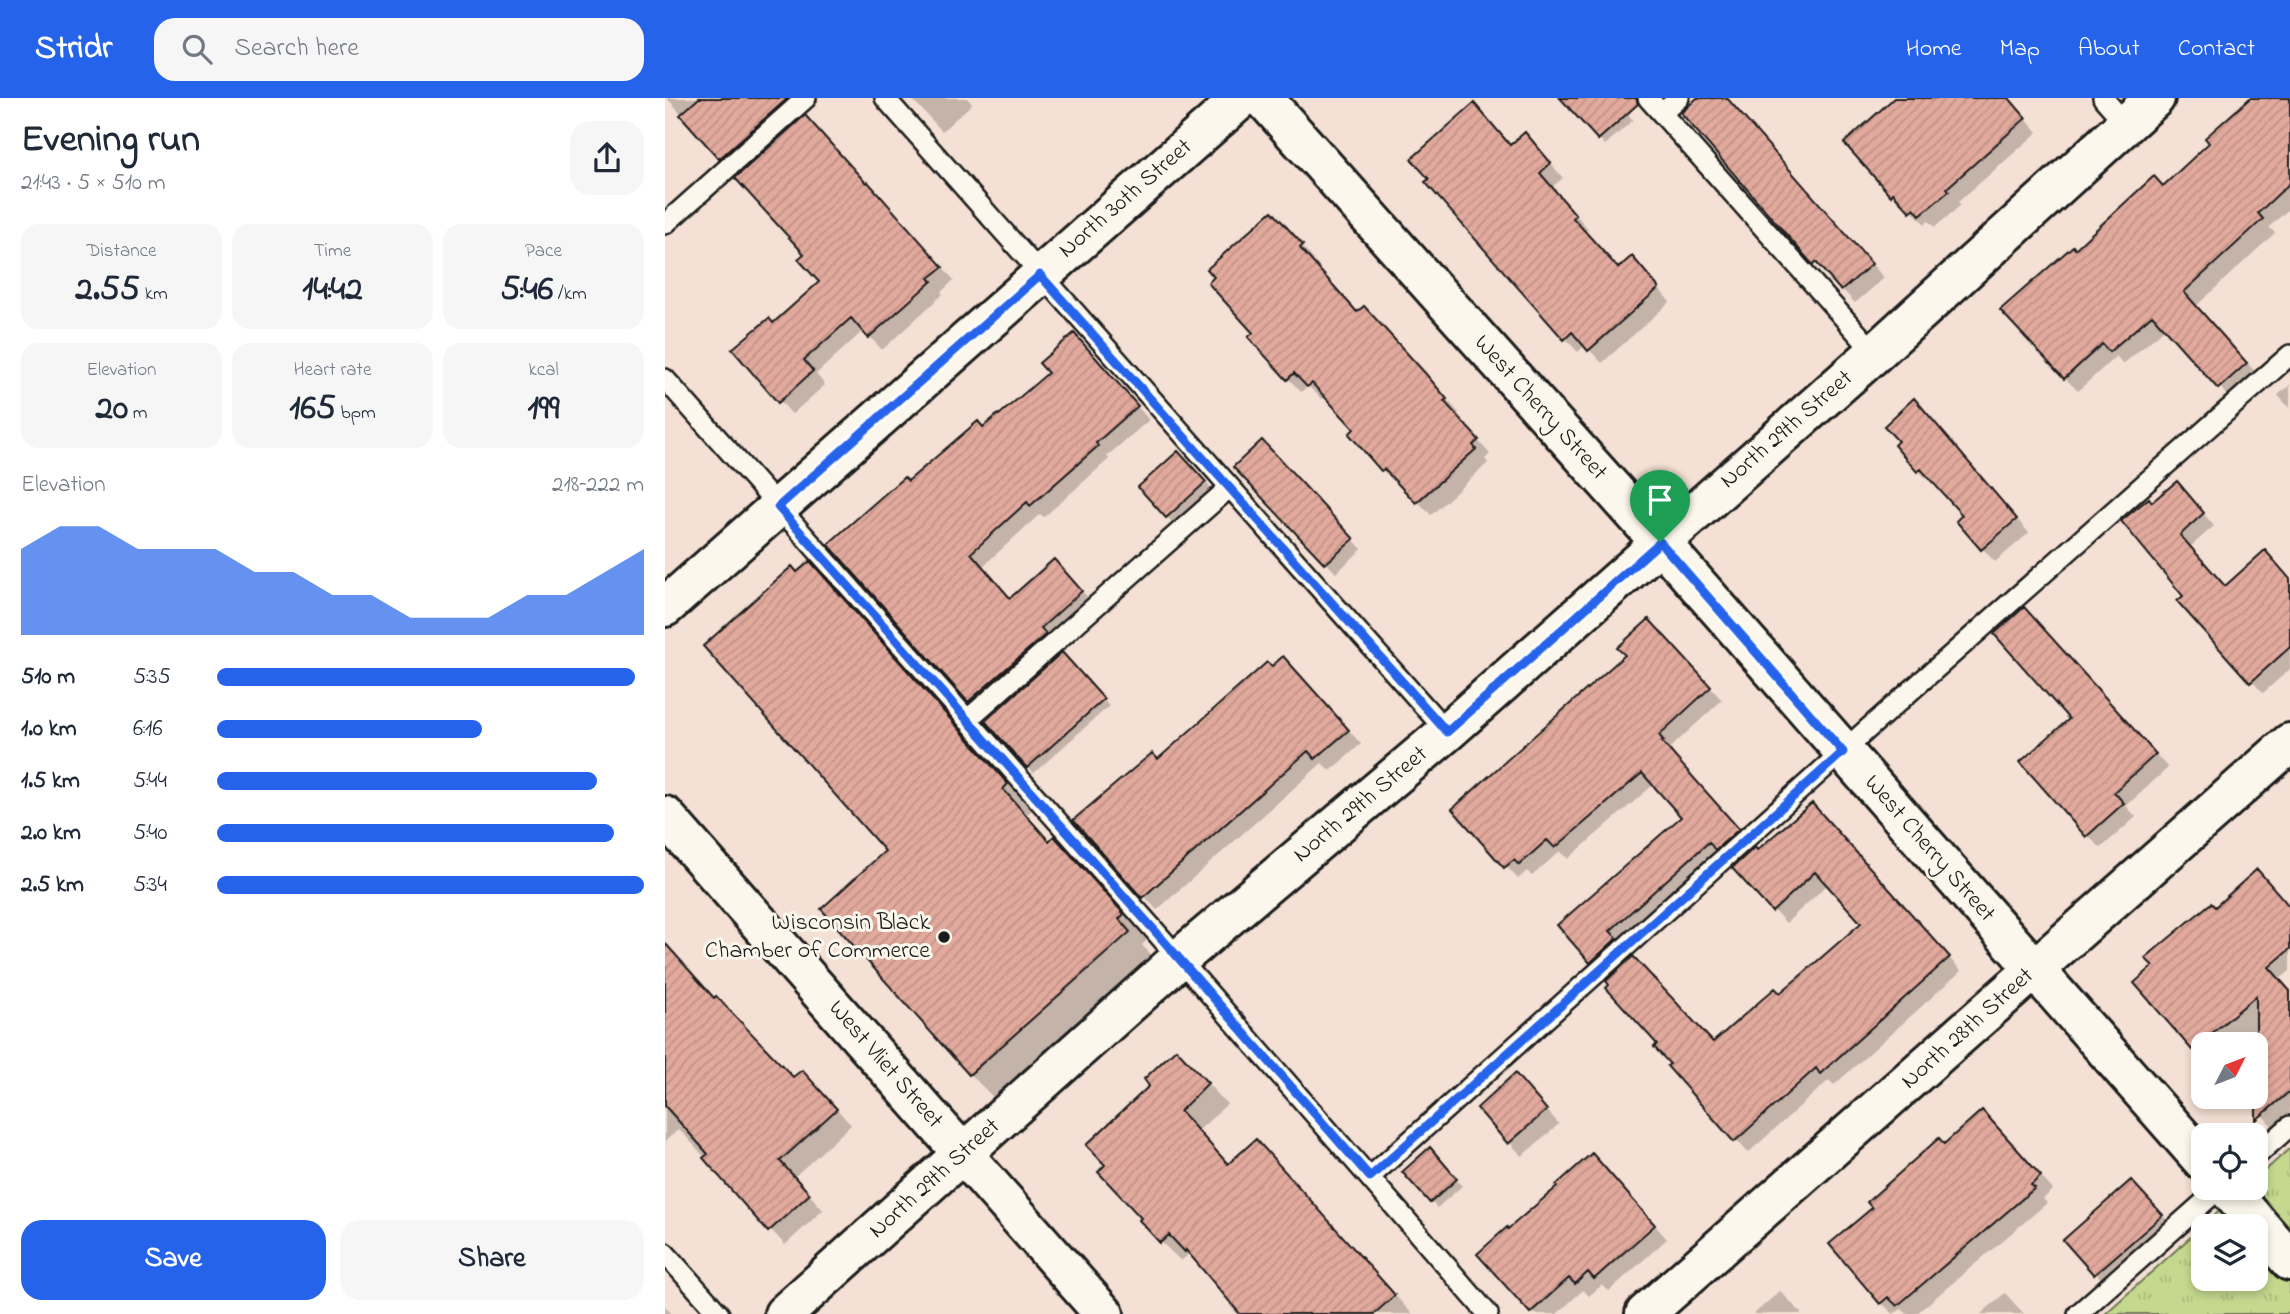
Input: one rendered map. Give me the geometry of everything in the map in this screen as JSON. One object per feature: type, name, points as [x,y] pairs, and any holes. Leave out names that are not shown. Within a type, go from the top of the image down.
[{"type":"street","name":"North 30th Street","points":[[665,607],[1242,98]]},
{"type":"street","name":"West Cherry Street","points":[[1263,98],[1660,542],[2191,1147]]},
{"type":"street","name":"North 29th Street","points":[[785,1314],[1179,959],[1447,732],[1875,353],[2115,111],[2155,98]]},
{"type":"street","name":"North 28th Street","points":[[1645,1314],[2290,743]]},
{"type":"street","name":"West Vliet Street","points":[[665,816],[1104,1314]]},
{"type":"street","points":[[2237,1200],[2290,1261]]},
{"type":"lane","points":[[665,224],[806,98]]},
{"type":"lane","points":[[885,98],[1447,732]]},
{"type":"lane","points":[[1649,98],[1875,353]]},
{"type":"lane","points":[[1662,113],[1679,98]]},
{"type":"lane","points":[[1370,1177],[2290,355]]},
{"type":"lane","points":[[665,379],[1179,959],[1488,1314]]},
{"type":"lane","points":[[967,720],[1229,488]]},
{"type":"lane","points":[[2268,1145],[2290,1126]]},
{"type":"lane","points":[[2078,1314],[2206,1200]]},
{"type":"lane","points":[[665,1253],[719,1314]]},
{"type":"green space","points":[[2290,1148],[2290,1311],[2286,1314],[2105,1314],[2191,1237],[2191,1291],[2268,1291],[2268,1214],[2216,1214],[2232,1200],[2268,1200],[2268,1168]]},
{"type":"building","points":[[699,98],[788,98],[719,159],[680,115]]},
{"type":"building","points":[[1560,98],[1636,98],[1638,104],[1598,140]]},
{"type":"building","points":[[1697,98],[1727,98],[1872,264],[1841,291],[1816,262],[1813,265],[1681,113]]},
{"type":"building","points":[[1894,98],[2009,98],[2026,118],[1920,215],[1914,208],[1910,212],[1893,193],[1891,196],[1844,143]]},
{"type":"building","points":[[2250,98],[2290,98],[2290,183],[2258,213],[2263,219],[2184,292],[2247,363],[2218,389],[2152,315],[2109,352],[2102,344],[2064,379],[2000,310],[2073,246],[2075,249],[2154,176],[2163,186],[2209,143],[2205,138]]},
{"type":"building","points":[[1474,103],[1510,145],[1525,132],[1551,163],[1540,173],[1576,215],[1573,218],[1618,268],[1632,256],[1659,288],[1588,351],[1572,332],[1564,340],[1425,182],[1429,179],[1411,159]]},
{"type":"building","points":[[805,115],[943,267],[929,278],[932,281],[868,338],[851,318],[804,360],[813,371],[778,403],[732,349],[769,318],[773,323],[819,282],[798,259],[804,254],[735,178]]},
{"type":"building","points":[[1272,211],[1303,245],[1300,248],[1357,312],[1364,306],[1425,373],[1447,399],[1444,401],[1479,440],[1473,445],[1476,449],[1416,503],[1384,469],[1381,471],[1349,434],[1354,429],[1312,383],[1307,387],[1294,373],[1287,380],[1248,337],[1253,333],[1208,283],[1214,277],[1207,269]]},
{"type":"building","points":[[1074,333],[1138,406],[1096,443],[1098,446],[1030,506],[1027,502],[971,553],[1010,598],[1054,559],[1082,591],[1041,628],[1046,634],[968,702],[828,544],[904,477],[908,481],[978,421],[983,427],[1048,373],[1039,363]]},
{"type":"building","points":[[1914,398],[2017,519],[1981,550],[1956,521],[1962,515],[1921,469],[1917,472],[1894,445],[1898,441],[1884,426]]},
{"type":"building","points":[[1262,440],[1354,539],[1325,564],[1233,467]]},
{"type":"building","points":[[1178,451],[1206,482],[1166,518],[1138,487]]},
{"type":"building","points":[[2177,481],[2204,513],[2180,535],[2225,586],[2265,550],[2290,579],[2290,647],[2250,683],[2177,601],[2183,596],[2121,521],[2149,498],[2152,502]]},
{"type":"building","points":[[810,561],[1008,784],[1003,789],[1049,841],[1054,836],[1124,914],[1119,919],[1130,932],[969,1075],[821,909],[885,851],[703,646],[792,566],[797,572]]},
{"type":"building","points":[[2024,607],[2156,754],[2114,792],[2124,803],[2086,837],[2020,762],[2069,719],[1994,634]]},
{"type":"building","points":[[1649,619],[1711,687],[1659,735],[1664,741],[1662,742],[1739,829],[1715,850],[1709,842],[1612,929],[1610,931],[1617,938],[1590,963],[1557,925],[1681,817],[1642,773],[1555,848],[1547,840],[1519,865],[1514,860],[1504,868],[1452,809],[1625,655],[1617,648]]},
{"type":"building","points":[[1062,652],[1104,699],[1027,768],[985,721]]},
{"type":"building","points":[[1283,656],[1349,730],[1315,759],[1308,751],[1142,898],[1073,820],[1152,753],[1158,759],[1267,662],[1272,666]]},
{"type":"building","points":[[1812,803],[1950,957],[1820,1074],[1816,1068],[1734,1142],[1667,1066],[1670,1064],[1654,1047],[1657,1044],[1606,988],[1609,985],[1606,981],[1633,956],[1713,1042],[1775,988],[1780,993],[1799,977],[1861,923],[1815,872],[1772,912],[1732,868]]},
{"type":"building","points":[[2257,869],[2290,907],[2290,949],[2269,967],[2290,991],[2290,1091],[2268,1110],[2268,1032],[2256,1032],[2256,996],[2213,1032],[2191,1032],[2191,1049],[2134,983],[2153,966],[2145,958],[2211,903],[2215,907]]},
{"type":"building","points":[[665,943],[714,998],[716,996],[793,1077],[802,1070],[837,1109],[780,1161],[810,1194],[768,1232],[703,1158],[708,1154],[665,1106]]},
{"type":"building","points":[[1176,1049],[1208,1083],[1180,1111],[1228,1164],[1256,1139],[1395,1295],[1374,1314],[1240,1314],[1186,1250],[1185,1252],[1169,1235],[1160,1243],[1139,1220],[1141,1218],[1098,1172],[1105,1165],[1086,1145],[1149,1086],[1144,1079]]},
{"type":"building","points":[[1515,1073],[1547,1110],[1508,1144],[1477,1108]]},
{"type":"building","points":[[1982,1110],[2041,1176],[2031,1185],[2035,1188],[1897,1306],[1888,1297],[1880,1304],[1829,1244],[1872,1208],[1867,1202],[1939,1138],[1944,1144]]},
{"type":"building","points":[[2256,1110],[2268,1110],[2256,1120]]},
{"type":"building","points":[[1430,1147],[1457,1179],[1430,1203],[1402,1172]]},
{"type":"building","points":[[1592,1153],[1655,1225],[1594,1279],[1588,1272],[1575,1284],[1569,1278],[1530,1313],[1477,1254],[1557,1187],[1556,1185]]},
{"type":"building","points":[[2131,1180],[2163,1215],[2094,1275],[2063,1240]]},
{"type":"place","name":"Wisconsin Black Chamber of Commerce","points":[[944,937]]},
{"type":"route","points":[[1040,275],[1447,732],[1660,542],[1843,752],[1370,1177],[778,507],[1040,275]]}]
